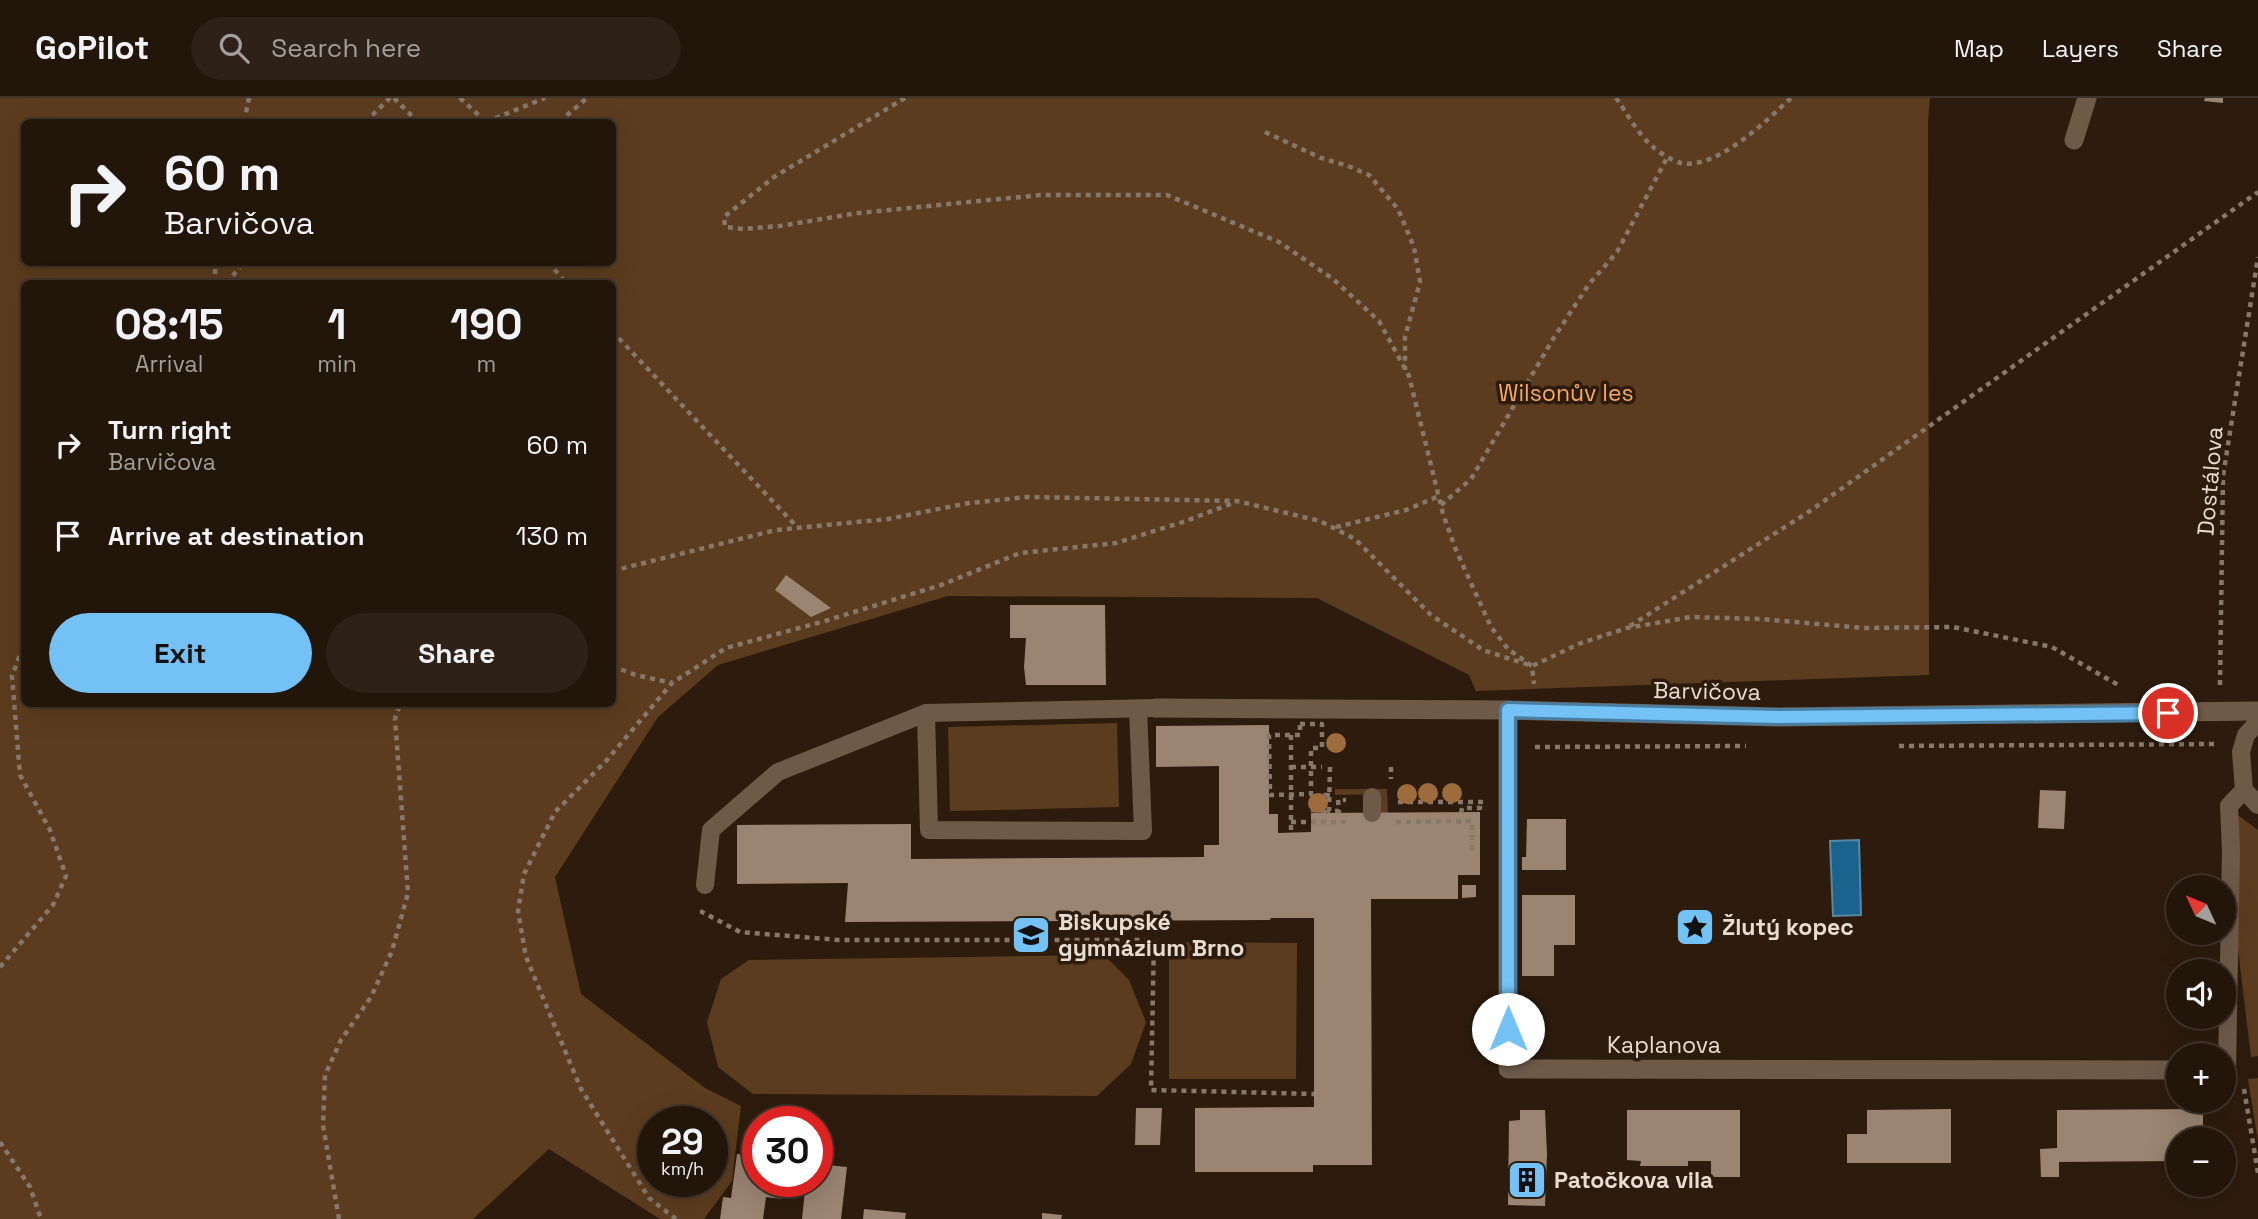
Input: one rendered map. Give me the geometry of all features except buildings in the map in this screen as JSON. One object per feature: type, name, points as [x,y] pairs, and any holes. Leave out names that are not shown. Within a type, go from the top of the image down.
[{"type":"street","points":[[2074,141],[2087,98]]},
{"type":"street","name":"Barvičova","points":[[1147,709],[1508,710],[1778,717],[2258,711]]},
{"type":"street","name":"Kaplanova","points":[[1508,710],[1508,1069],[2166,1070]]},
{"type":"lane","points":[[705,885],[711,830],[778,772],[926,713],[1147,709],[1143,831],[929,830],[926,713]]},
{"type":"lane","points":[[2258,722],[2246,735],[2241,752],[2244,790],[2258,805]]},
{"type":"lane","points":[[2231,1043],[2229,806],[2244,790]]},
{"type":"path","points":[[245,119],[249,98]]},
{"type":"path","points":[[368,119],[392,98],[415,119]]},
{"type":"path","points":[[460,98],[483,119]]},
{"type":"path","points":[[493,119],[545,98]]},
{"type":"path","points":[[562,119],[587,98]]},
{"type":"path","points":[[905,98],[774,177],[724,217],[725,227],[743,229],[780,226],[858,213],[1040,195],[1167,195],[1279,242],[1333,279],[1379,321],[1409,376],[1438,496],[1456,550],[1491,627],[1507,649],[1532,666]]},
{"type":"path","points":[[1616,98],[1652,146],[1680,163],[1703,162],[1733,146],[1768,121],[1790,99]]},
{"type":"path","points":[[1265,132],[1321,159],[1348,166],[1369,176],[1398,209],[1414,247],[1420,282],[1405,337],[1405,371]]},
{"type":"path","points":[[1441,506],[1471,479],[1553,339],[1589,284],[1617,252],[1668,156]]},
{"type":"path","points":[[1627,628],[1822,503],[2258,192]]},
{"type":"path","name":"Dostálova","points":[[2220,710],[2223,475],[2258,257]]},
{"type":"path","points":[[552,266],[564,280]]},
{"type":"path","points":[[616,335],[797,528]]},
{"type":"path","points":[[1334,528],[1406,510],[1438,496]]},
{"type":"path","points":[[616,570],[776,530],[888,519],[970,503],[1028,498],[1237,501],[1320,521],[1355,539],[1431,615],[1483,650],[1532,666],[1581,643],[1627,628],[1691,617],[1760,619],[1864,628],[1953,627],[2052,647],[2122,687]]},
{"type":"path","points":[[676,1219],[649,1198],[581,1089],[526,957],[518,912],[524,874],[555,812],[606,761],[672,683],[726,648],[941,585],[1020,553],[1116,543],[1183,522],[1237,501]]},
{"type":"path","points":[[0,967],[53,905],[66,876],[50,830],[20,775],[12,676],[21,651]]},
{"type":"path","points":[[616,668],[672,683]]},
{"type":"path","points":[[339,1219],[323,1125],[325,1075],[341,1040],[371,997],[392,951],[408,893],[396,719],[399,707]]},
{"type":"path","points":[[1300,724],[1322,724],[1322,748],[1311,748],[1311,767],[1311,794],[1269,794],[1269,736],[1300,736],[1300,724]]},
{"type":"path","points":[[1291,735],[1291,832]]},
{"type":"path","points":[[1291,767],[1322,767]]},
{"type":"path","points":[[1329,767],[1329,811],[1339,811],[1338,800]]},
{"type":"path","points":[[1391,767],[1391,789]]},
{"type":"path","points":[[1311,810],[1325,810],[1325,795],[1330,795]]},
{"type":"path","points":[[1391,802],[1480,802]]},
{"type":"path","points":[[1461,813],[1462,808],[1476,809]]},
{"type":"path","points":[[1391,822],[1472,821],[1472,853]]},
{"type":"path","points":[[1291,822],[1350,822]]},
{"type":"path","points":[[705,885],[702,912],[740,932],[839,940],[1154,940],[1151,1090],[1314,1094]]},
{"type":"path","points":[[2236,1092],[2258,1173]]},
{"type":"path","points":[[0,1142],[30,1187],[41,1219]]},
{"type":"green space","name":"Wilsonův les","points":[[0,98],[1930,98],[1929,675],[1476,691],[1469,675],[1317,598],[948,596],[718,665],[658,717],[555,877],[581,994],[705,1088],[741,1106],[732,1181],[728,1186],[728,1106],[637,1106],[637,1197],[720,1197],[704,1219],[660,1219],[549,1149],[473,1219],[0,1219]]},
{"type":"green space","points":[[1117,723],[1119,807],[950,811],[948,727]]},
{"type":"green space","points":[[1335,789],[1387,789],[1388,813],[1380,813],[1380,794],[1335,795]]},
{"type":"green space","points":[[2235,813],[2258,830],[2258,1056],[2251,1057],[2238,949]]},
{"type":"green space","points":[[1169,942],[1297,943],[1296,1079],[1169,1079]]},
{"type":"green space","points":[[1104,955],[1129,980],[1146,1022],[1131,1064],[1097,1096],[753,1094],[718,1067],[707,1022],[721,979],[749,960]]},
{"type":"green space","points":[[2258,1078],[2258,1141],[2248,1079]]},
{"type":"water","points":[[1859,840],[1861,915],[1833,916],[1830,841]]},
{"type":"place","name":"Žlutý kopec","points":[[1695,927]]},
{"type":"place","name":"Biskupské gymnázium Brno","points":[[1031,935]]},
{"type":"place","name":"Patočkova vila","points":[[1527,1180]]},
{"type":"route","points":[[1508,1029],[1508,710],[1778,717],[2168,713]]}]
